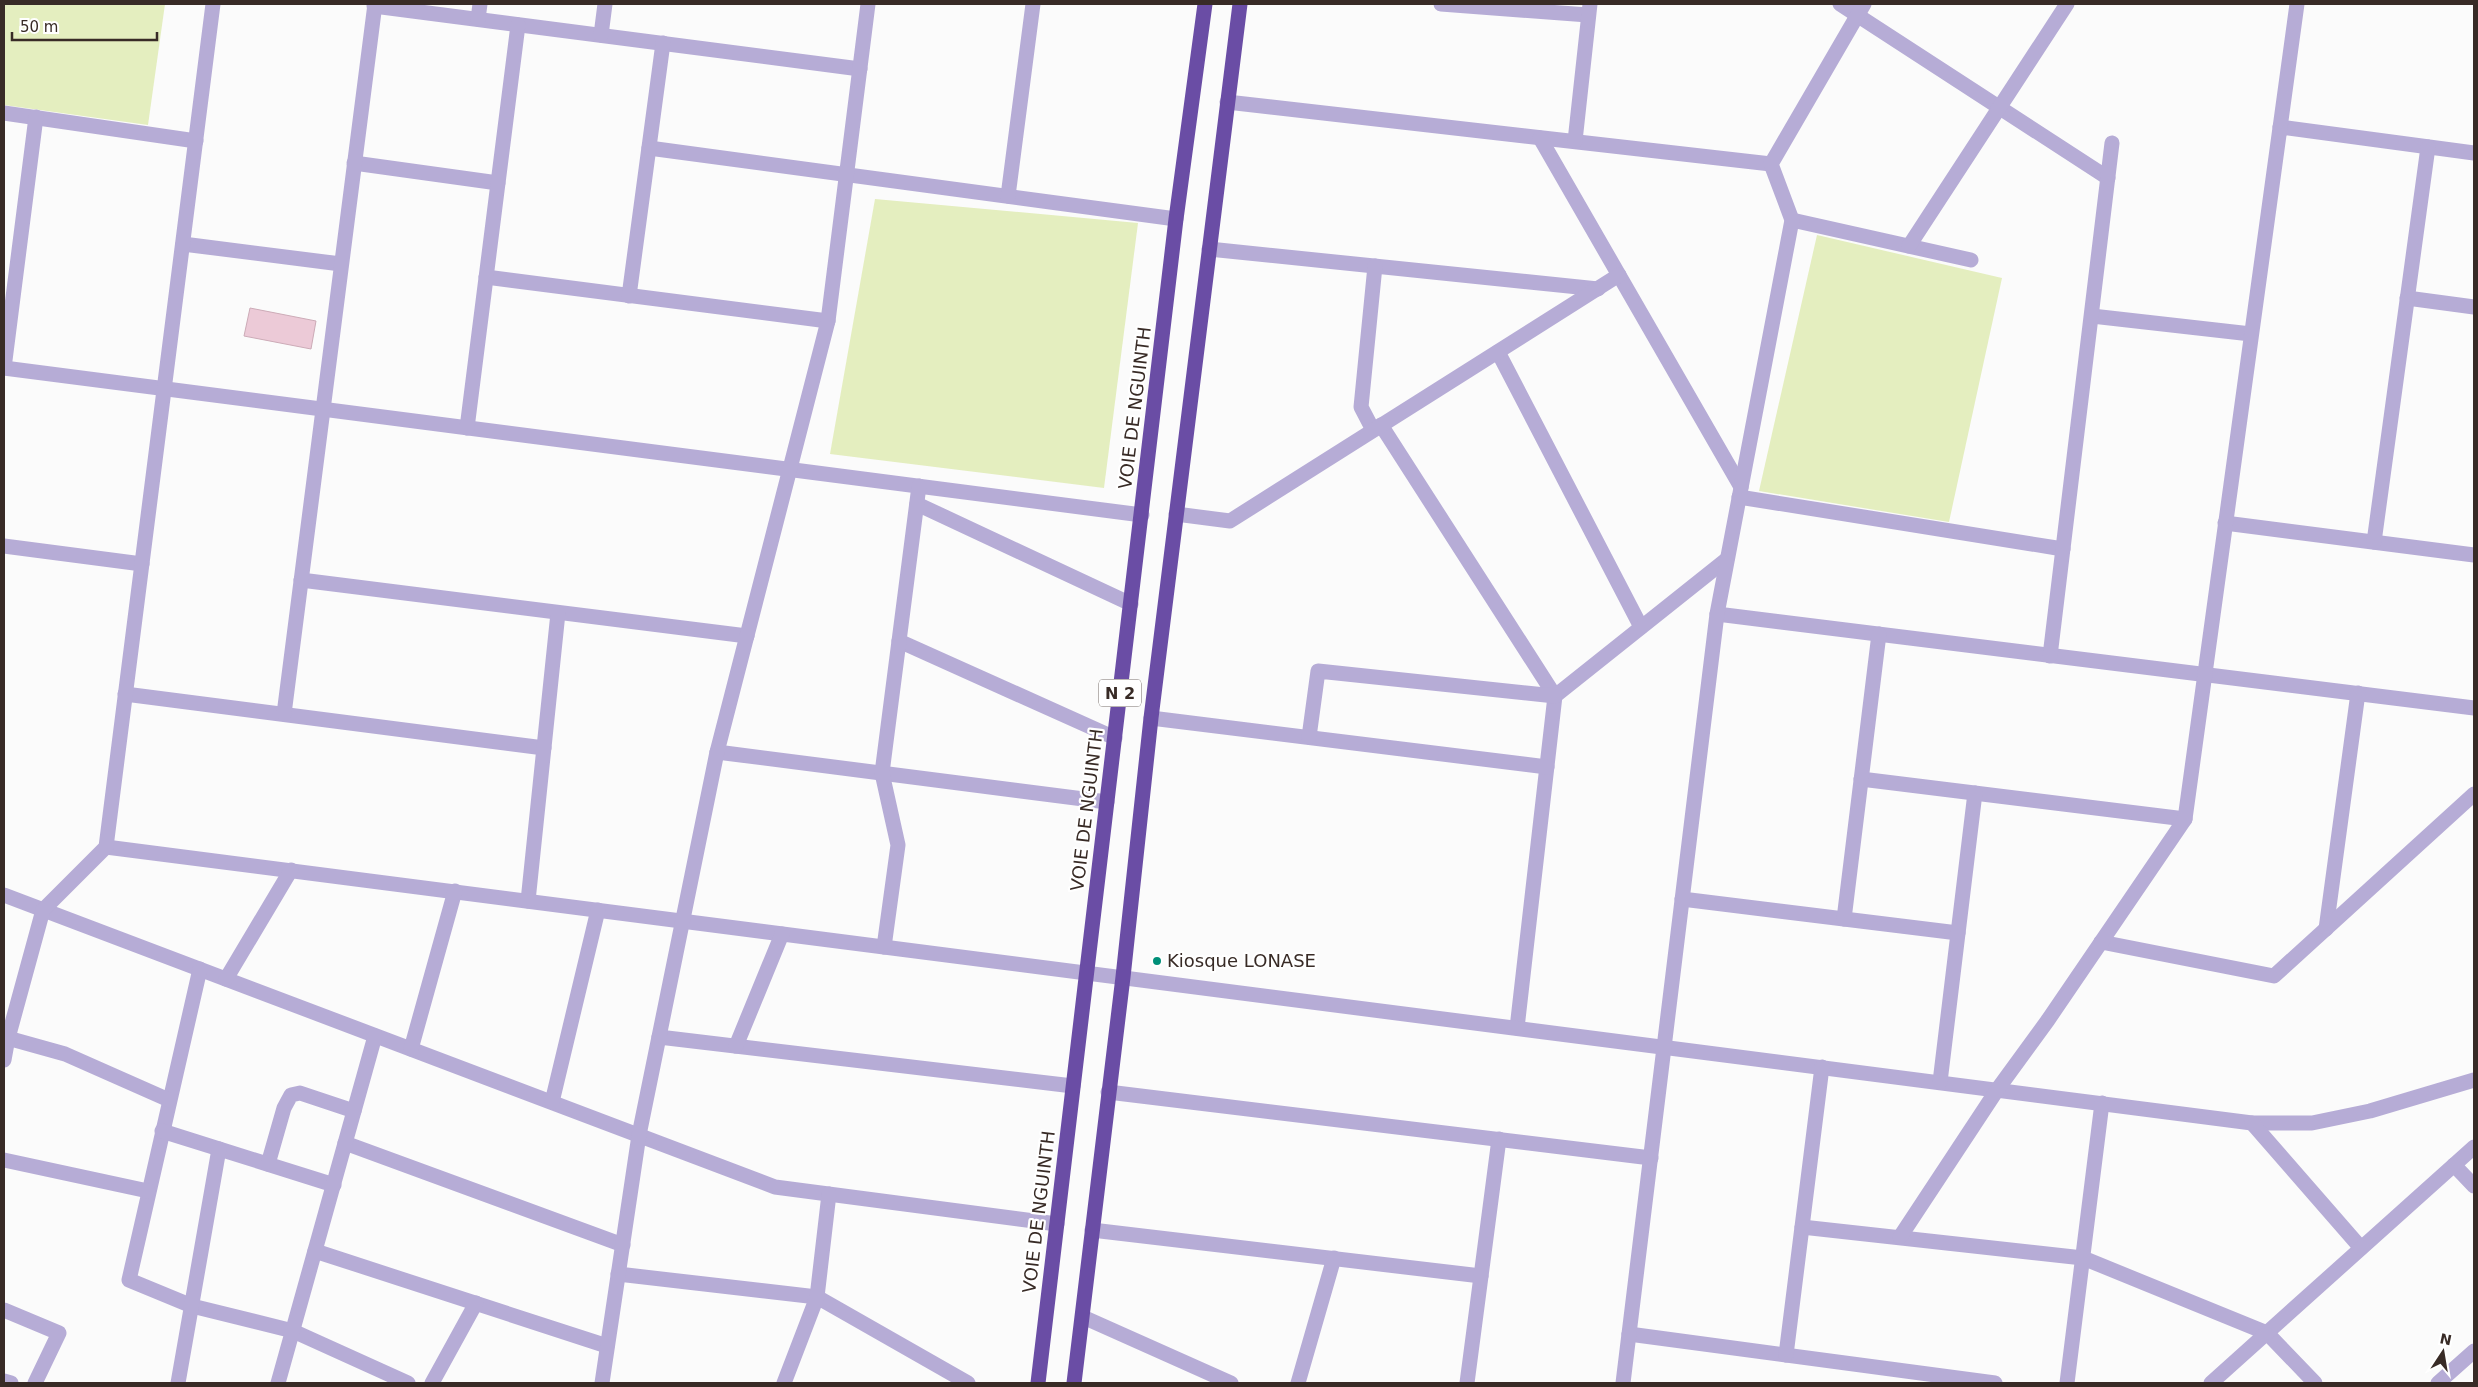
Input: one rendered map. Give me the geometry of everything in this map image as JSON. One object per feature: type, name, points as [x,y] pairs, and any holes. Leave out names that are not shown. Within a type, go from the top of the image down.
[{"type":"highway","name":"VOIE DE NGUINTH","points":[[1038,1383],[1176,219],[1205,4]]},
{"type":"highway","name":"N 2","points":[[1074,1383],[1123,978],[1151,718],[1240,4]]},
{"type":"street","points":[[4,1060],[6,1037],[43,910],[106,846],[213,4]]},
{"type":"street","points":[[478,19],[480,4]]},
{"type":"street","points":[[600,35],[604,4]]},
{"type":"street","points":[[602,1383],[639,1135],[718,752],[828,321],[868,4]]},
{"type":"street","points":[[1008,196],[1033,4]]},
{"type":"street","points":[[1441,4],[1589,9],[1575,141]]},
{"type":"street","points":[[1840,4],[1860,9],[2000,107],[2108,178]]},
{"type":"street","points":[[1910,246],[2067,4]]},
{"type":"street","points":[[1900,1238],[1997,1090],[2185,819],[2297,4]]},
{"type":"street","points":[[284,714],[374,5],[860,69]]},
{"type":"street","points":[[1771,164],[1860,9]]},
{"type":"street","points":[[467,428],[518,24]]},
{"type":"street","points":[[629,296],[663,43]]},
{"type":"street","points":[[1227,102],[1771,164]]},
{"type":"street","points":[[4,113],[196,141]]},
{"type":"street","points":[[36,117],[10,265],[4,368],[1142,515]]},
{"type":"street","points":[[2280,127],[2474,153]]},
{"type":"street","points":[[1540,138],[1740,492]]},
{"type":"street","points":[[2050,656],[2112,143]]},
{"type":"street","points":[[2374,542],[2428,147]]},
{"type":"street","points":[[649,148],[846,173],[1176,219]]},
{"type":"street","points":[[354,163],[498,183]]},
{"type":"street","points":[[1623,1383],[1717,614],[1792,220],[1771,164]]},
{"type":"street","points":[[1792,220],[1971,260]]},
{"type":"street","points":[[183,244],[341,264]]},
{"type":"street","points":[[1209,249],[1598,289]]},
{"type":"street","points":[[1375,266],[1360,407],[1377,427],[1555,696],[1517,1028]]},
{"type":"street","points":[[1176,514],[1230,521],[1619,275]]},
{"type":"street","points":[[486,277],[828,321]]},
{"type":"street","points":[[2407,298],[2474,307]]},
{"type":"street","points":[[2092,316],[2251,334]]},
{"type":"street","points":[[1498,352],[1641,627]]},
{"type":"street","points":[[884,947],[898,845],[882,773],[919,486]]},
{"type":"street","points":[[1740,492],[2063,549]]},
{"type":"street","points":[[917,504],[1131,604]]},
{"type":"street","points":[[2225,523],[2474,555]]},
{"type":"street","points":[[4,546],[142,564]]},
{"type":"street","points":[[1309,737],[1318,670],[1555,696],[1727,559]]},
{"type":"street","points":[[301,580],[747,636]]},
{"type":"street","points":[[528,901],[558,613]]},
{"type":"street","points":[[1717,614],[2474,708]]},
{"type":"street","points":[[1844,919],[1879,634]]},
{"type":"street","points":[[899,641],[1115,738]]},
{"type":"street","points":[[2326,929],[2358,693]]},
{"type":"street","points":[[125,694],[544,748]]},
{"type":"street","points":[[1151,718],[1547,767]]},
{"type":"street","points":[[718,752],[1107,802]]},
{"type":"street","points":[[1861,779],[2185,819]]},
{"type":"street","points":[[1940,1082],[1975,793]]},
{"type":"street","points":[[2101,942],[2274,976],[2474,794]]},
{"type":"street","points":[[106,846],[2252,1123],[2312,1123],[2370,1111],[2474,1080]]},
{"type":"street","points":[[226,980],[291,870]]},
{"type":"street","points":[[410,1049],[455,891]]},
{"type":"street","points":[[4,895],[775,1187],[1057,1224]]},
{"type":"street","points":[[1682,899],[1958,933]]},
{"type":"street","points":[[552,1102],[598,910]]},
{"type":"street","points":[[736,1046],[782,934]]},
{"type":"street","points":[[200,969],[129,1280],[192,1306],[293,1331],[408,1383]]},
{"type":"street","points":[[278,1383],[375,1036]]},
{"type":"street","points":[[6,1037],[65,1054],[169,1100]]},
{"type":"street","points":[[659,1037],[1073,1086]]},
{"type":"street","points":[[1786,1355],[1822,1067]]},
{"type":"street","points":[[1108,1092],[1651,1158]]},
{"type":"street","points":[[268,1164],[284,1108],[291,1095],[300,1093],[354,1111]]},
{"type":"street","points":[[2068,1383],[2102,1104]]},
{"type":"street","points":[[2252,1123],[2361,1248]]},
{"type":"street","points":[[162,1131],[334,1185]]},
{"type":"street","points":[[1467,1383],[1499,1140]]},
{"type":"street","points":[[345,1142],[623,1245]]},
{"type":"street","points":[[2211,1383],[2474,1146]]},
{"type":"street","points":[[178,1383],[219,1149]]},
{"type":"street","points":[[4,1160],[148,1191]]},
{"type":"street","points":[[2454,1165],[2474,1186]]},
{"type":"street","points":[[784,1383],[817,1297],[828,1194]]},
{"type":"street","points":[[1802,1227],[2083,1258],[2267,1333],[2315,1383]]},
{"type":"street","points":[[1092,1230],[1481,1276]]},
{"type":"street","points":[[315,1251],[607,1346]]},
{"type":"street","points":[[1298,1383],[1334,1258]]},
{"type":"street","points":[[618,1274],[817,1297],[968,1383]]},
{"type":"street","points":[[432,1383],[476,1303]]},
{"type":"street","points":[[4,1310],[59,1333],[35,1383]]},
{"type":"street","points":[[1083,1317],[1232,1383]]},
{"type":"street","points":[[1629,1334],[1995,1383]]},
{"type":"street","points":[[2438,1383],[2474,1351]]},
{"type":"street","points":[[4,1381],[11,1383]]},
{"type":"green space","points":[[4,4],[165,4],[148,125],[4,105]]},
{"type":"green space","points":[[875,199],[1138,223],[1104,488],[830,454]]},
{"type":"green space","points":[[1817,235],[2002,278],[1949,522],[1759,491]]},
{"type":"building","points":[[250,308],[316,321],[311,349],[244,336]]},
{"type":"place","name":"Kiosque LONASE","points":[[1157,961]]}]
